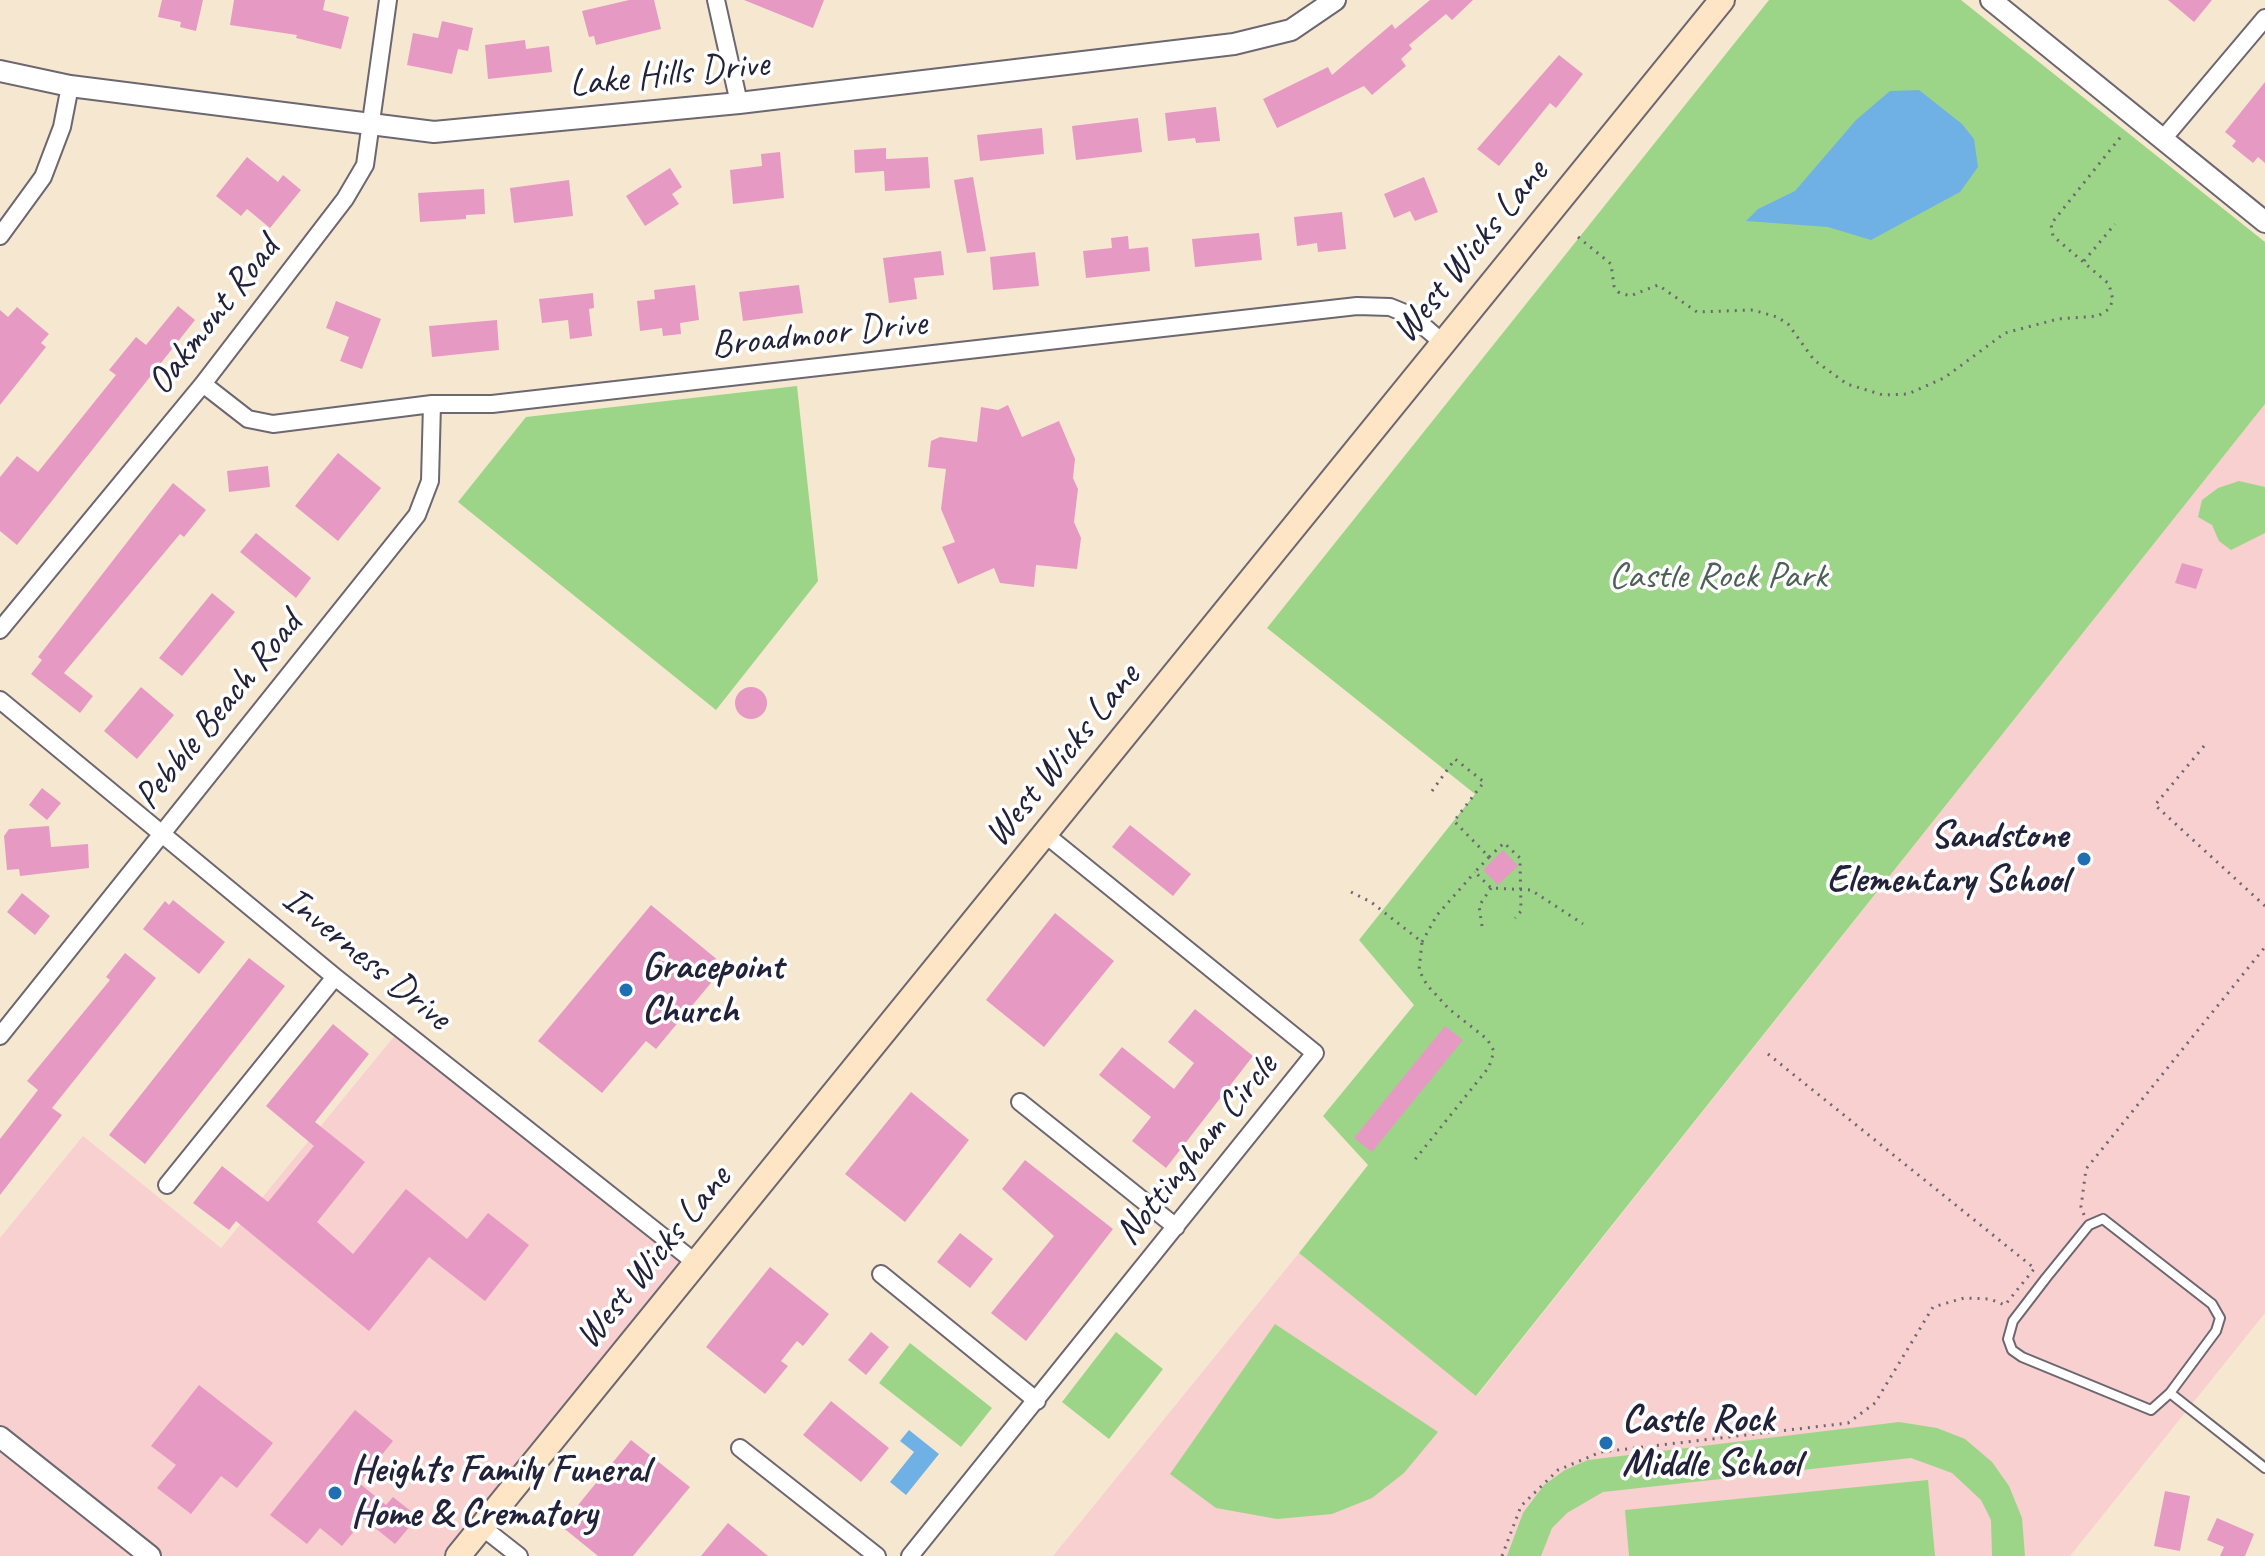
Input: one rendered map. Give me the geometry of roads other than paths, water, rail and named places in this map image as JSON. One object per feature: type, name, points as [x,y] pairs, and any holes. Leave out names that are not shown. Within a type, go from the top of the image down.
[{"type":"main road","name":"West Wicks Lane","points":[[458,1556],[1722,0]]},
{"type":"street","name":"Oakmont Road","points":[[0,630],[203,384],[345,199],[365,165],[368,125],[388,0]]},
{"type":"street","points":[[716,0],[739,103]]},
{"type":"street","name":"Lake Hills Drive","points":[[0,71],[70,86],[434,132],[739,103],[1262,40],[1291,30],[1335,0]]},
{"type":"street","points":[[1991,0],[2265,222]]},
{"type":"street","points":[[2162,140],[2265,18]]},
{"type":"street","points":[[0,236],[43,177],[62,127],[70,86]]},
{"type":"street","name":"Broadmoor Drive","points":[[203,384],[248,419],[273,424],[432,404],[507,402],[1357,306],[1390,307],[1412,316],[1443,343]]},
{"type":"street","name":"Pebble Beach Road","points":[[0,1036],[417,515],[430,481],[432,404]]},
{"type":"street","name":"Inverness Drive","points":[[0,700],[335,977],[696,1263]]},
{"type":"street","name":"Nottingham Circle","points":[[910,1556],[1315,1053],[1046,835]]},
{"type":"street","points":[[167,1185],[335,977]]},
{"type":"street","points":[[1020,1102],[1176,1227]]},
{"type":"street","points":[[881,1274],[1037,1401]]},
{"type":"street","points":[[0,1437],[150,1556]]},
{"type":"street","points":[[740,1448],[877,1556]]},
{"type":"street","points":[[482,1527],[519,1556]]},
{"type":"lane","points":[[2099,1220],[2112,1224],[2219,1312],[2216,1331],[2170,1393],[2156,1409],[2139,1408],[2022,1357],[2009,1344],[2008,1333],[2013,1321],[2089,1225],[2099,1220]]},
{"type":"lane","points":[[2170,1393],[2265,1468]]},
{"type":"water","points":[[1919,90],[1962,124],[1974,139],[1978,167],[1960,192],[1871,240],[1828,227],[1746,221],[1758,209],[1795,191],[1856,120],[1890,91]]},
{"type":"water","points":[[909,1430],[939,1454],[906,1495],[890,1482],[914,1452],[900,1441]]},
{"type":"place","name":"Sandstone Elementary School","points":[[2084,859]]},
{"type":"place","name":"Gracepoint Church","points":[[626,990]]},
{"type":"place","name":"Castle Rock Middle School","points":[[1606,1443]]},
{"type":"place","name":"Heights Family Funeral Home & Crematory","points":[[335,1493]]},
{"type":"park label","name":"Castle Rock Park","points":[[1718,577]]}]
